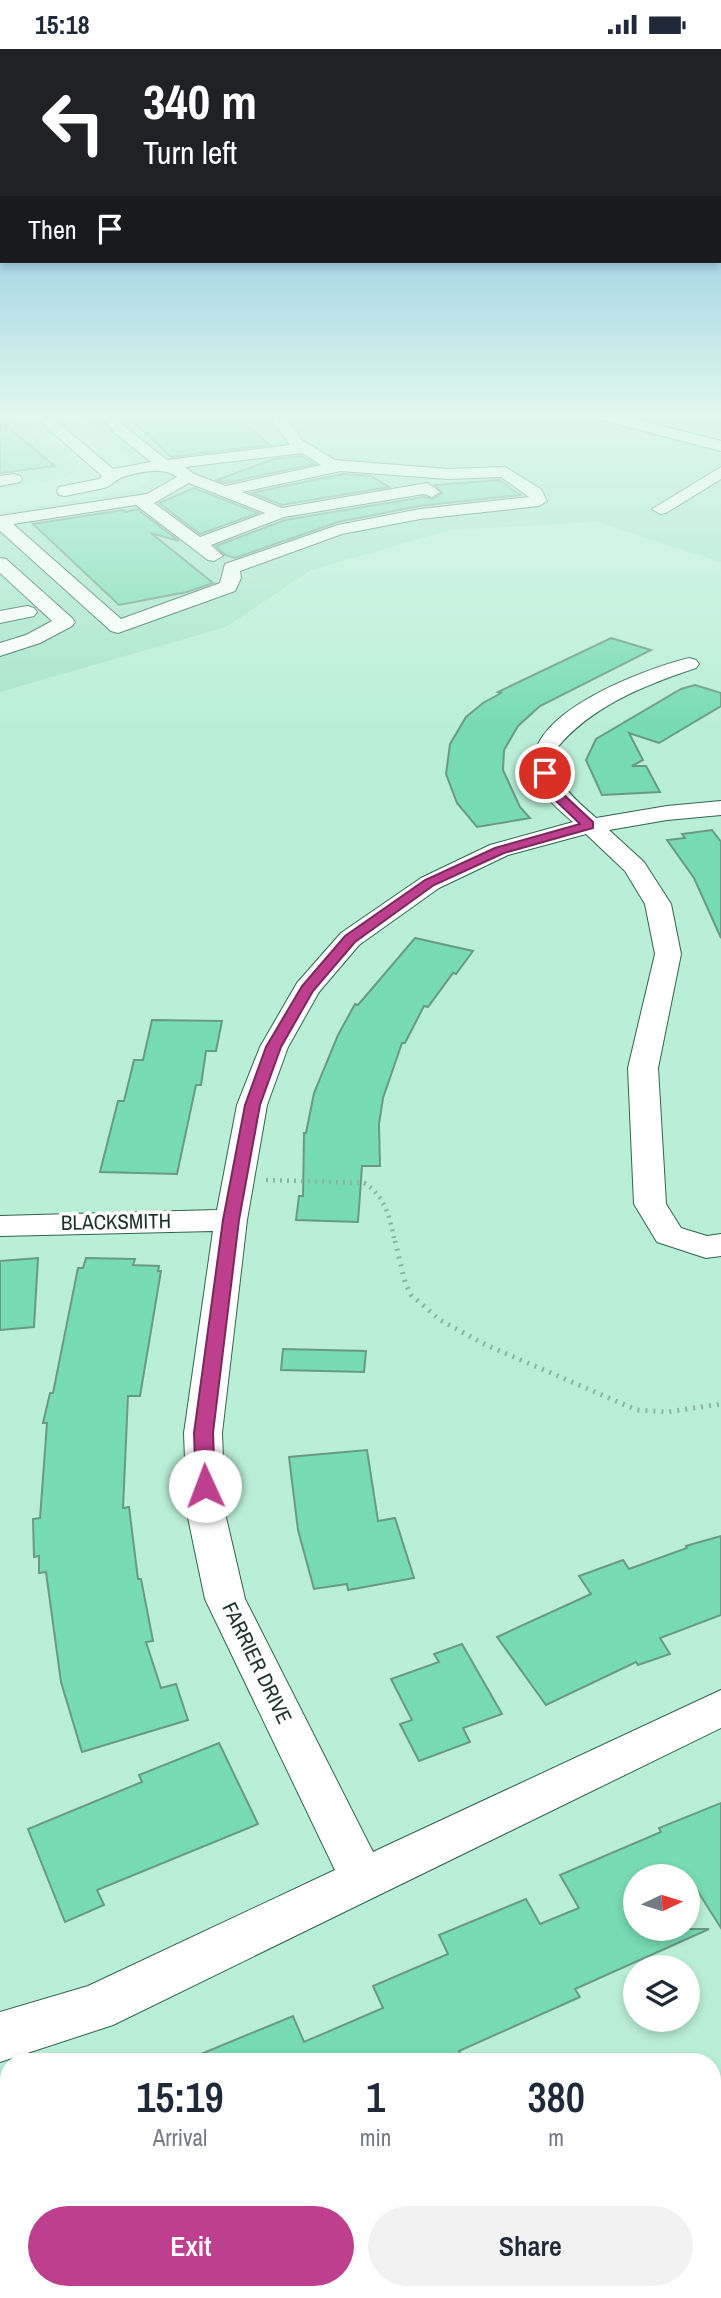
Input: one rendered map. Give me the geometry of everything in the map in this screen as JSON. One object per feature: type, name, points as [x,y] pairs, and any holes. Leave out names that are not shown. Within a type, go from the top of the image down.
[{"type":"street","points":[[1,521],[21,518]]},
{"type":"street","points":[[1,521],[118,627],[155,616],[196,596],[228,587],[232,577],[231,568],[164,518]]},
{"type":"street","points":[[199,544],[267,518]]},
{"type":"street","points":[[231,568],[338,530],[408,518]]},
{"type":"street","points":[[0,563],[57,627]]},
{"type":"street","points":[[0,584],[27,612],[57,627]]},
{"type":"street","points":[[0,617],[27,612]]},
{"type":"street","points":[[0,650],[33,639],[57,627]]},
{"type":"street","points":[[689,664],[651,677],[604,699],[565,724],[545,748],[545,773],[558,796],[635,867],[658,904],[668,954],[643,1068],[650,1204],[669,1235],[706,1247],[721,1245]]},
{"type":"street","name":"FARRIER DRIVE","points":[[364,1881],[225,1599],[206,1513],[204,1433],[231,1220],[252,1105],[274,1047],[307,989],[350,939],[430,883],[499,851],[589,825],[721,808]]},
{"type":"street","name":"BLACKSMITH","points":[[0,1226],[231,1220]]},
{"type":"street","points":[[0,2038],[95,2008],[721,1708]]},
{"type":"path","points":[[238,1180],[372,1185],[386,1203],[402,1278],[413,1298],[436,1317],[500,1351],[639,1411],[721,1404]]},
{"type":"shaded area","points":[[0,518],[721,518],[721,562],[597,522],[450,530],[311,570],[226,627],[0,692]]},
{"type":"building","points":[[72,518],[149,518],[179,541],[151,533],[213,583],[187,592],[119,605],[33,524]]},
{"type":"building","points":[[179,518],[244,518],[200,534]]},
{"type":"building","points":[[358,518],[338,522],[235,558],[225,555],[216,546],[285,520]]},
{"type":"building","points":[[611,638],[651,650],[540,706],[518,726],[504,750],[503,770],[520,807],[530,818],[477,827],[457,803],[446,774],[450,744],[466,717],[501,693],[498,692]]},
{"type":"building","points":[[695,685],[721,693],[721,706],[659,743],[629,733],[643,760],[632,766],[646,766],[660,792],[602,795],[586,760],[596,739],[681,689]]},
{"type":"building","points":[[712,830],[721,842],[721,938],[694,878],[667,840],[685,838],[682,834]]},
{"type":"building","points":[[415,938],[473,951],[428,1007],[424,1006],[405,1043],[402,1043],[383,1098],[379,1124],[380,1166],[362,1166],[358,1222],[296,1220],[299,1196],[303,1196],[304,1133],[314,1093],[338,1035],[355,1004],[358,1005]]},
{"type":"building","points":[[152,1020],[222,1021],[216,1051],[206,1051],[201,1085],[196,1085],[177,1174],[100,1172],[118,1101],[124,1101],[134,1060],[143,1060]]},
{"type":"building","points":[[38,1258],[34,1327],[0,1330],[0,1261]]},
{"type":"building","points":[[86,1258],[135,1259],[133,1265],[159,1266],[158,1271],[161,1271],[140,1396],[128,1396],[123,1508],[129,1507],[138,1579],[141,1579],[153,1641],[146,1642],[161,1688],[176,1684],[188,1720],[82,1752],[61,1682],[46,1572],[39,1573],[39,1556],[34,1557],[33,1519],[40,1518],[47,1423],[43,1423],[50,1393],[53,1393],[78,1268],[83,1268]]},
{"type":"building","points":[[283,1349],[366,1351],[364,1372],[281,1370]]},
{"type":"building","points":[[367,1450],[378,1521],[395,1518],[414,1578],[348,1590],[347,1584],[314,1589],[298,1530],[289,1457]]},
{"type":"building","points":[[721,1536],[721,1615],[660,1638],[670,1654],[638,1665],[636,1662],[546,1705],[497,1637],[591,1594],[579,1576],[623,1560],[629,1569],[687,1548],[686,1546]]},
{"type":"building","points":[[462,1644],[502,1714],[463,1728],[470,1742],[419,1761],[400,1724],[412,1720],[391,1679],[439,1662],[434,1654]]},
{"type":"building","points":[[219,1743],[258,1824],[97,1890],[104,1905],[65,1922],[28,1829],[142,1782],[139,1775]]},
{"type":"building","points":[[721,1803],[721,1928],[700,1895],[700,1864],[623,1864],[623,1941],[682,1941],[651,1955],[623,1955],[623,1968],[575,1989],[580,1997],[459,2051],[460,2053],[203,2053],[293,2016],[304,2042],[383,2008],[373,1986],[448,1954],[439,1935],[526,1899],[540,1924],[579,1908],[560,1875],[661,1832],[659,1828]]},
{"type":"route","points":[[205,1486],[204,1433],[231,1220],[252,1105],[274,1047],[307,989],[350,939],[430,883],[499,851],[589,825],[558,796],[545,773]]}]
